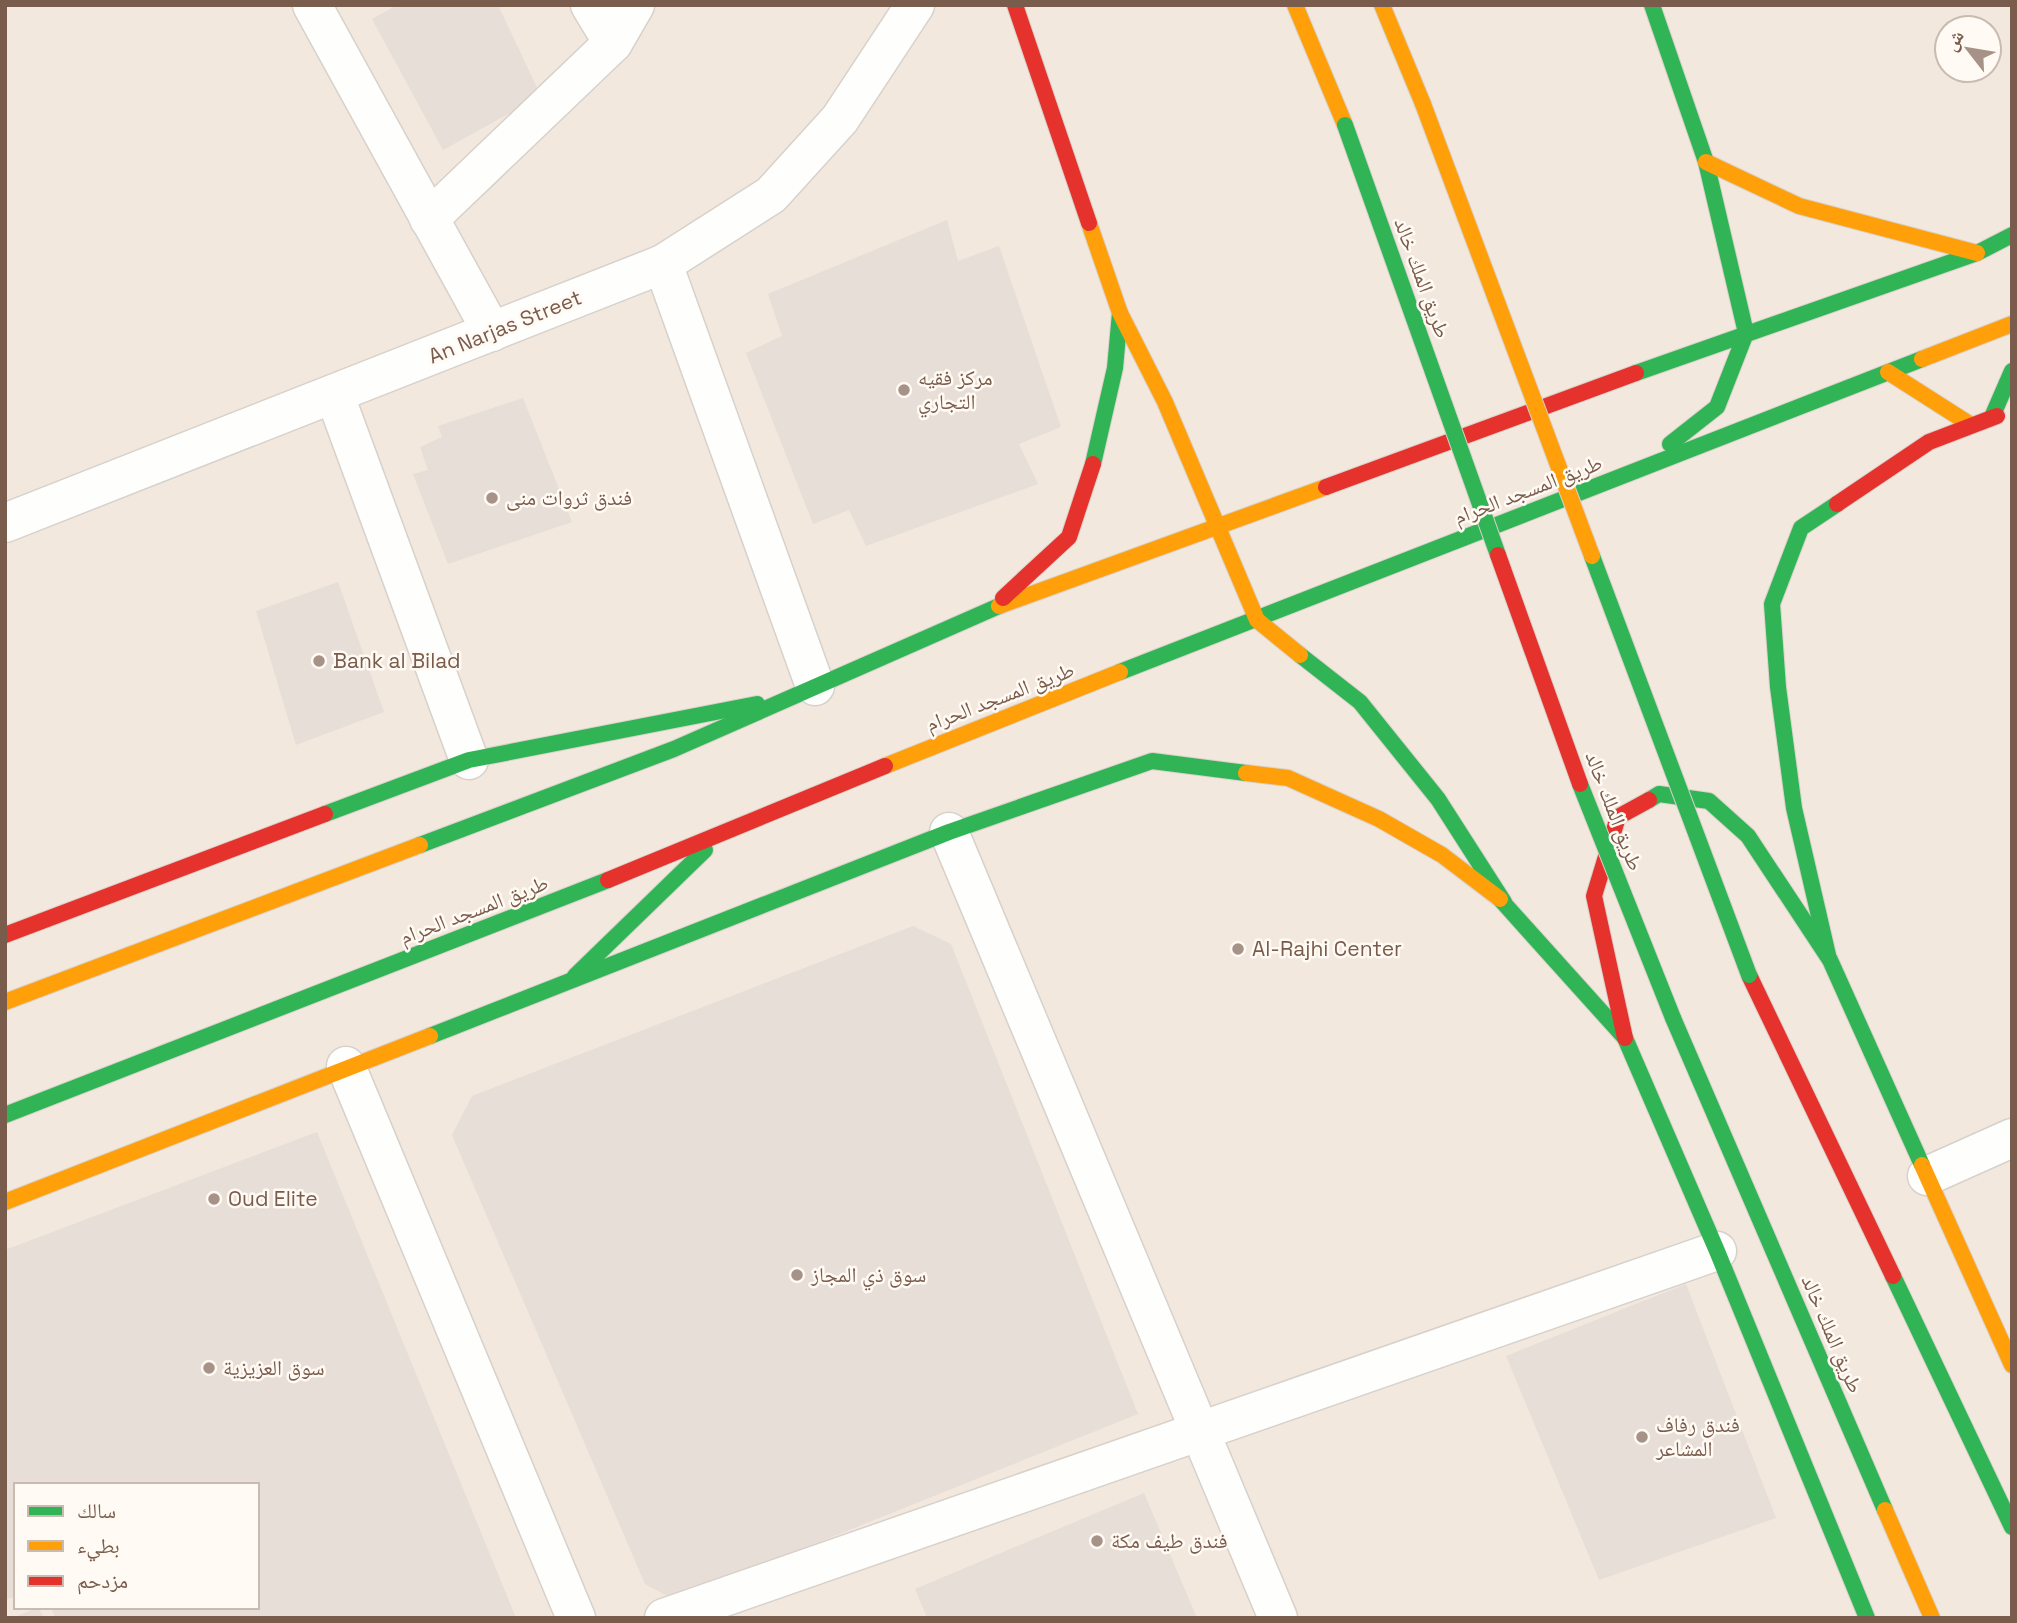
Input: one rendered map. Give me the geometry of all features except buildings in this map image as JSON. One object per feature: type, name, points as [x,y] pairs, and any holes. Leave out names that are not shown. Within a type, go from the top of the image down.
[{"type":"main road","points":[[1016,5],[1120,313],[1165,402],[1257,620],[1360,702],[1438,799],[1504,902],[1625,1038]]},
{"type":"main road","name":"طريق الملك خالد","points":[[1295,5],[1345,125],[1579,782],[1673,1018],[1932,1618]]},
{"type":"main road","points":[[1382,5],[1423,104],[1749,975],[2012,1527]]},
{"type":"main road","points":[[1640,469],[1717,407],[1746,333],[1706,162],[1652,5]]},
{"type":"main road","points":[[1706,162],[1799,206],[1977,253]]},
{"type":"main road","points":[[5,1002],[674,749],[991,609],[1746,333],[1977,253],[2012,235]]},
{"type":"main road","points":[[991,609],[1069,537],[1095,455],[1115,368],[1120,313]]},
{"type":"main road","name":"طريق المسجد الحرام","points":[[5,1115],[716,838],[936,744],[2012,324]]},
{"type":"main road","points":[[1992,417],[2012,371]]},
{"type":"main road","points":[[1888,372],[1971,425]]},
{"type":"main road","points":[[1830,960],[1794,808],[1772,604],[1801,528],[1928,442],[1992,417],[2012,413]]},
{"type":"main road","points":[[5,935],[469,760],[802,692]]},
{"type":"main road","points":[[5,1202],[575,976],[949,832],[1152,761],[1288,778],[1379,819],[1432,849],[1504,902]]},
{"type":"main road","points":[[1867,1618],[1717,1251],[1625,1038],[1594,896],[1618,817],[1659,794],[1709,801],[1748,836],[1830,960],[2012,1365]]},
{"type":"main road","points":[[575,976],[716,838]]},
{"type":"street","points":[[312,5],[492,332]]},
{"type":"street","points":[[590,5],[613,43]]},
{"type":"street","points":[[429,219],[613,43],[635,5]]},
{"type":"street","name":"An Narjas Street","points":[[5,523],[335,396],[663,264],[771,195],[840,119],[915,5]]},
{"type":"street","points":[[663,264],[802,692]]},
{"type":"street","points":[[335,396],[469,760]]},
{"type":"street","points":[[949,832],[1278,1618]]},
{"type":"street","points":[[346,1066],[576,1618]]},
{"type":"street","points":[[1927,1176],[2012,1138]]},
{"type":"street","points":[[664,1618],[1717,1251]]},
{"type":"shaded area","points":[[5,5],[2012,5],[2012,1618],[5,1618]]},
{"type":"traffic: fast","points":[[1652,5],[1706,162],[1746,333],[1717,407],[1670,444]]},
{"type":"traffic: fast","points":[[1345,125],[1498,555]]},
{"type":"traffic: fast","points":[[1636,373],[1977,253],[2012,235]]},
{"type":"traffic: fast","points":[[1093,464],[1115,368],[1120,313]]},
{"type":"traffic: fast","points":[[1120,672],[1922,359]]},
{"type":"traffic: fast","points":[[1992,417],[2012,371]]},
{"type":"traffic: fast","points":[[1828,955],[1794,808],[1778,687],[1772,604],[1801,528],[1837,504]]},
{"type":"traffic: fast","points":[[1592,556],[1749,975]]},
{"type":"traffic: fast","points":[[420,845],[674,749],[999,606]]},
{"type":"traffic: fast","points":[[1300,655],[1360,702],[1438,799],[1504,902]]},
{"type":"traffic: fast","points":[[325,814],[469,760],[757,704]]},
{"type":"traffic: fast","points":[[430,1036],[949,832],[1152,761],[1246,773]]},
{"type":"traffic: fast","points":[[1580,784],[1673,1018]]},
{"type":"traffic: fast","points":[[1649,800],[1659,794],[1709,801],[1748,836],[1830,960],[1922,1165]]},
{"type":"traffic: fast","points":[[575,976],[705,850]]},
{"type":"traffic: fast","points":[[5,1115],[608,880]]},
{"type":"traffic: fast","points":[[1500,899],[1625,1038],[1717,1251],[1867,1618]]},
{"type":"traffic: fast","points":[[1673,1018],[1885,1510]]},
{"type":"traffic: fast","points":[[1893,1276],[2012,1527]]},
{"type":"traffic: slow","points":[[1295,5],[1345,125]]},
{"type":"traffic: slow","points":[[1382,5],[1423,104]]},
{"type":"traffic: slow","points":[[1423,104],[1592,556]]},
{"type":"traffic: slow","points":[[1706,162],[1799,206],[1977,253]]},
{"type":"traffic: slow","points":[[1089,223],[1120,313],[1165,402],[1257,620],[1300,655]]},
{"type":"traffic: slow","points":[[1922,359],[2012,324]]},
{"type":"traffic: slow","points":[[1888,372],[1971,425]]},
{"type":"traffic: slow","points":[[999,606],[1326,487]]},
{"type":"traffic: slow","points":[[885,766],[1120,672]]},
{"type":"traffic: slow","points":[[1246,773],[1288,778],[1379,819],[1442,855],[1500,899]]},
{"type":"traffic: slow","points":[[5,1002],[420,845]]},
{"type":"traffic: slow","points":[[5,1202],[430,1036]]},
{"type":"traffic: slow","points":[[1922,1165],[2012,1365]]},
{"type":"traffic: slow","points":[[1885,1510],[1932,1618]]},
{"type":"traffic: jam","points":[[1015,5],[1089,223]]},
{"type":"traffic: jam","points":[[1326,487],[1636,373]]},
{"type":"traffic: jam","points":[[1837,504],[1929,442],[1997,416]]},
{"type":"traffic: jam","points":[[1003,598],[1069,537],[1093,464]]},
{"type":"traffic: jam","points":[[1498,555],[1580,784]]},
{"type":"traffic: jam","points":[[608,880],[885,766]]},
{"type":"traffic: jam","points":[[1625,1038],[1594,896],[1618,817],[1649,800]]},
{"type":"traffic: jam","points":[[5,935],[325,814]]},
{"type":"traffic: jam","points":[[1749,975],[1893,1276]]},
{"type":"place","name":"مركز فقيه التجاري","points":[[904,390]]},
{"type":"place","name":"فندق ثروات منى","points":[[492,498]]},
{"type":"place","name":"Bank al Bilad","points":[[319,661]]},
{"type":"place","name":"Al-Rajhi Center","points":[[1238,949]]},
{"type":"place","name":"Oud Elite","points":[[214,1199]]},
{"type":"place","name":"سوق ذي المجاز","points":[[797,1275]]},
{"type":"place","name":"سوق العزيزية","points":[[209,1368]]},
{"type":"place","name":"فندق رفاف المشاعر","points":[[1642,1437]]},
{"type":"place","name":"فندق طيف مكة","points":[[1097,1541]]}]
